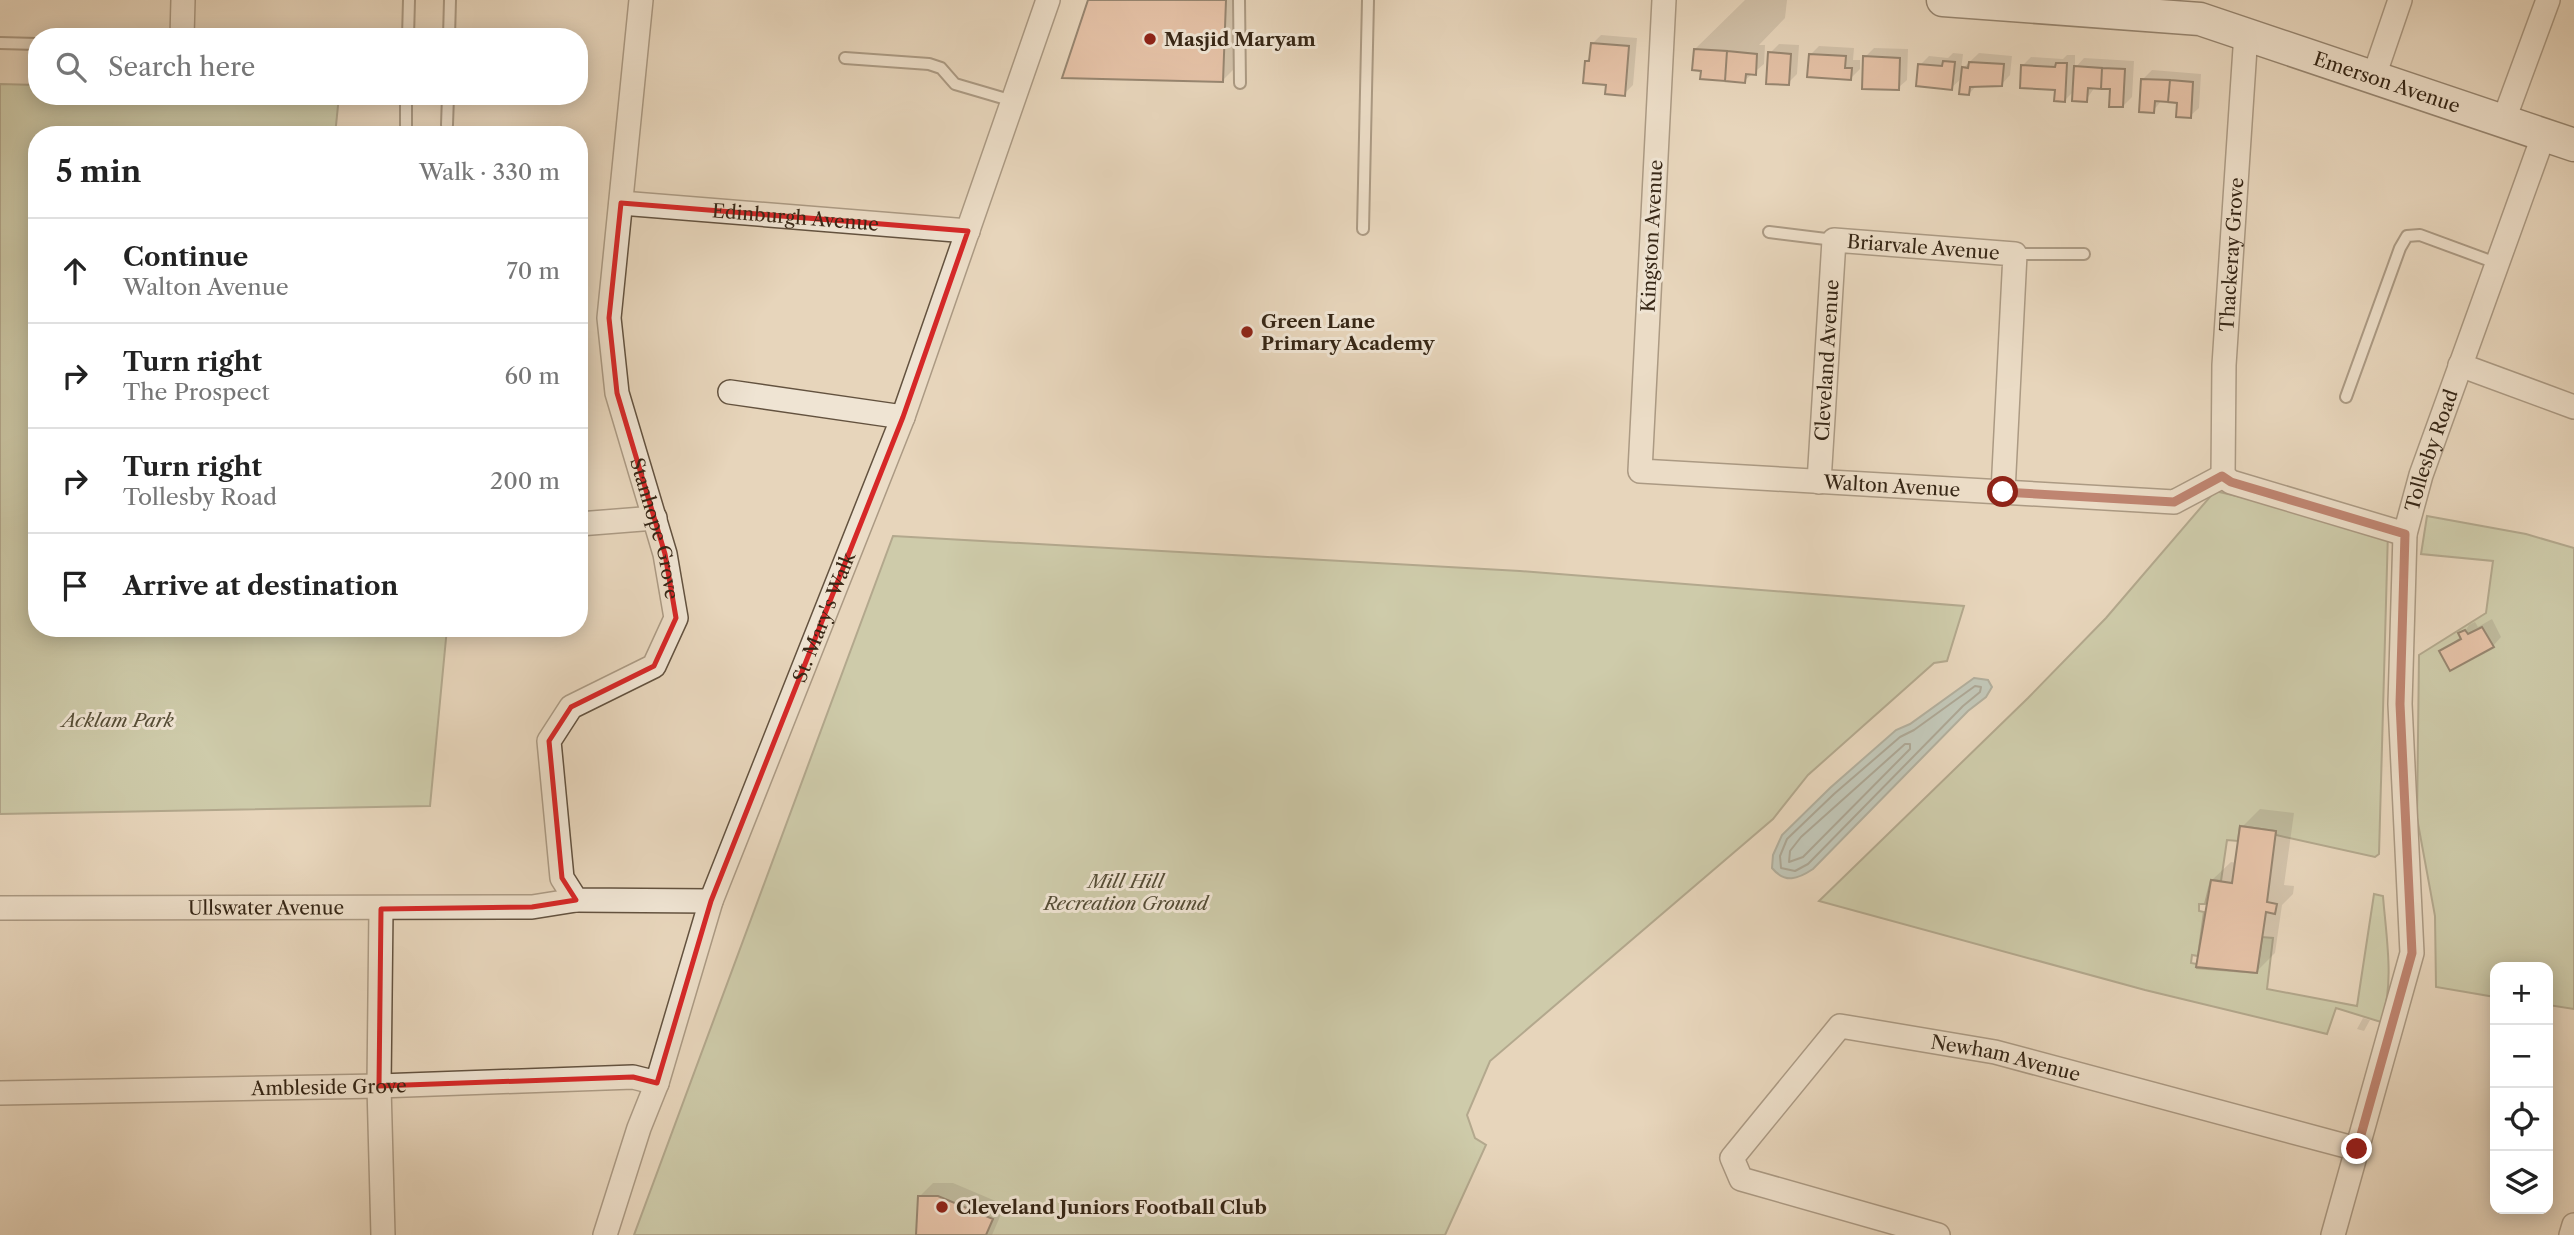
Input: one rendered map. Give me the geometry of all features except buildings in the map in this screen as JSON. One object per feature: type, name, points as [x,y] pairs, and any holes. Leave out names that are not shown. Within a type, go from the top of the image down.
[{"type":"street","points":[[182,28],[183,0]]},
{"type":"street","name":"Stanhope Grove","points":[[576,900],[562,877],[549,741],[571,707],[654,666],[676,618],[656,518],[617,393],[609,318],[641,0]]},
{"type":"street","name":"St. Mary's Walk","points":[[607,1231],[639,1128],[657,1083],[711,901],[903,417],[1048,0]]},
{"type":"street","name":"Kingston Avenue","points":[[1640,471],[1664,0]]},
{"type":"street","name":"Emerson Avenue","points":[[1944,0],[2199,9],[2246,33],[2574,145]]},
{"type":"street","points":[[2374,76],[2400,0]]},
{"type":"street","points":[[2503,122],[2548,0]]},
{"type":"street","name":"Thackeray Grove","points":[[2222,476],[2224,365],[2246,33]]},
{"type":"street","name":"Tollesby Road","points":[[2333,1235],[2412,953],[2400,704],[2405,534],[2421,475],[2544,134]]},
{"type":"street","name":"Edinburgh Avenue","points":[[621,203],[968,231]]},
{"type":"street","name":"Briarvale Avenue","points":[[1834,240],[2015,254]]},
{"type":"street","name":"Cleveland Avenue","points":[[1819,482],[1834,240]]},
{"type":"street","points":[[2003,492],[2015,254]]},
{"type":"street","points":[[2460,365],[2574,407]]},
{"type":"street","points":[[730,392],[903,417]]},
{"type":"street","name":"Walton Avenue","points":[[1640,471],[2174,502],[2222,476]]},
{"type":"street","points":[[2222,476],[2231,482],[2405,534]]},
{"type":"street","points":[[588,523],[656,518]]},
{"type":"street","points":[[576,900],[711,901]]},
{"type":"street","name":"Ullswater Avenue","points":[[0,908],[532,907],[576,900]]},
{"type":"street","points":[[381,909],[379,1086],[383,1235]]},
{"type":"street","name":"Newham Avenue","points":[[1938,1235],[1741,1179],[1732,1158],[1840,1026],[1995,1052],[2357,1149]]},
{"type":"street","name":"Ambleside Grove","points":[[0,1093],[379,1086],[633,1077],[657,1083]]},
{"type":"street","points":[[2571,1235],[2574,1225]]},
{"type":"lane","points":[[408,28],[409,0]]},
{"type":"lane","points":[[449,28],[450,0]]},
{"type":"lane","points":[[1239,0],[1240,83]]},
{"type":"lane","points":[[1363,229],[1368,0]]},
{"type":"lane","points":[[0,43],[28,44]]},
{"type":"lane","points":[[845,58],[929,64],[941,68],[955,83],[1013,101]]},
{"type":"lane","points":[[406,105],[406,126]]},
{"type":"lane","points":[[447,125],[448,105]]},
{"type":"lane","points":[[1769,232],[1834,240]]},
{"type":"lane","points":[[2346,397],[2400,247],[2407,236],[2420,235],[2496,263]]},
{"type":"lane","points":[[2015,254],[2084,254]]},
{"type":"highlighted area","points":[[621,203],[968,231],[903,417],[711,901],[657,1083],[633,1077],[379,1086],[381,909],[532,907],[576,900],[562,878],[549,741],[571,707],[654,666],[676,618],[665,554],[617,393],[609,318]]},
{"type":"green space","name":"Acklam Park","points":[[0,84],[28,85],[28,105],[338,105],[336,126],[28,126],[28,637],[446,637],[430,806],[0,814]]},
{"type":"green space","points":[[2215,491],[2388,531],[2379,854],[2375,857],[2276,835],[2276,831],[2240,826],[2238,841],[2227,840],[2221,881],[2211,880],[2205,904],[2199,904],[2199,911],[2204,912],[2198,956],[2192,955],[2191,963],[2197,964],[2197,968],[2257,973],[2262,937],[2273,938],[2267,989],[2357,1006],[2374,894],[2383,896],[2389,976],[2381,1022],[2336,1008],[2327,1034],[2145,990],[1819,901],[2028,698],[2106,618]]},
{"type":"green space","points":[[2427,516],[2526,534],[2574,548],[2574,1009],[2553,1006],[2553,962],[2490,962],[2490,996],[2436,987],[2435,916],[2417,818],[2419,655],[2486,613],[2493,561],[2421,554]]},
{"type":"green space","name":"Mill Hill Recreation Ground","points":[[893,536],[1520,571],[1964,606],[1947,661],[1934,663],[1808,775],[1773,819],[1490,1061],[1467,1115],[1475,1138],[1486,1145],[1445,1235],[634,1235]]},
{"type":"water","points":[[1974,678],[1988,680],[1992,687],[1986,697],[1968,711],[1813,869],[1787,878],[1772,868],[1773,855],[1782,835],[1830,788],[1896,730],[1910,724]]},
{"type":"place","name":"Masjid Maryam","points":[[1150,39]]},
{"type":"place","name":"Green Lane Primary Academy","points":[[1247,332]]},
{"type":"place","name":"Cleveland Juniors Football Club","points":[[942,1207]]},
{"type":"route","points":[[2003,492],[2174,502],[2222,476],[2231,482],[2405,534],[2400,704],[2412,953],[2357,1149]]}]
